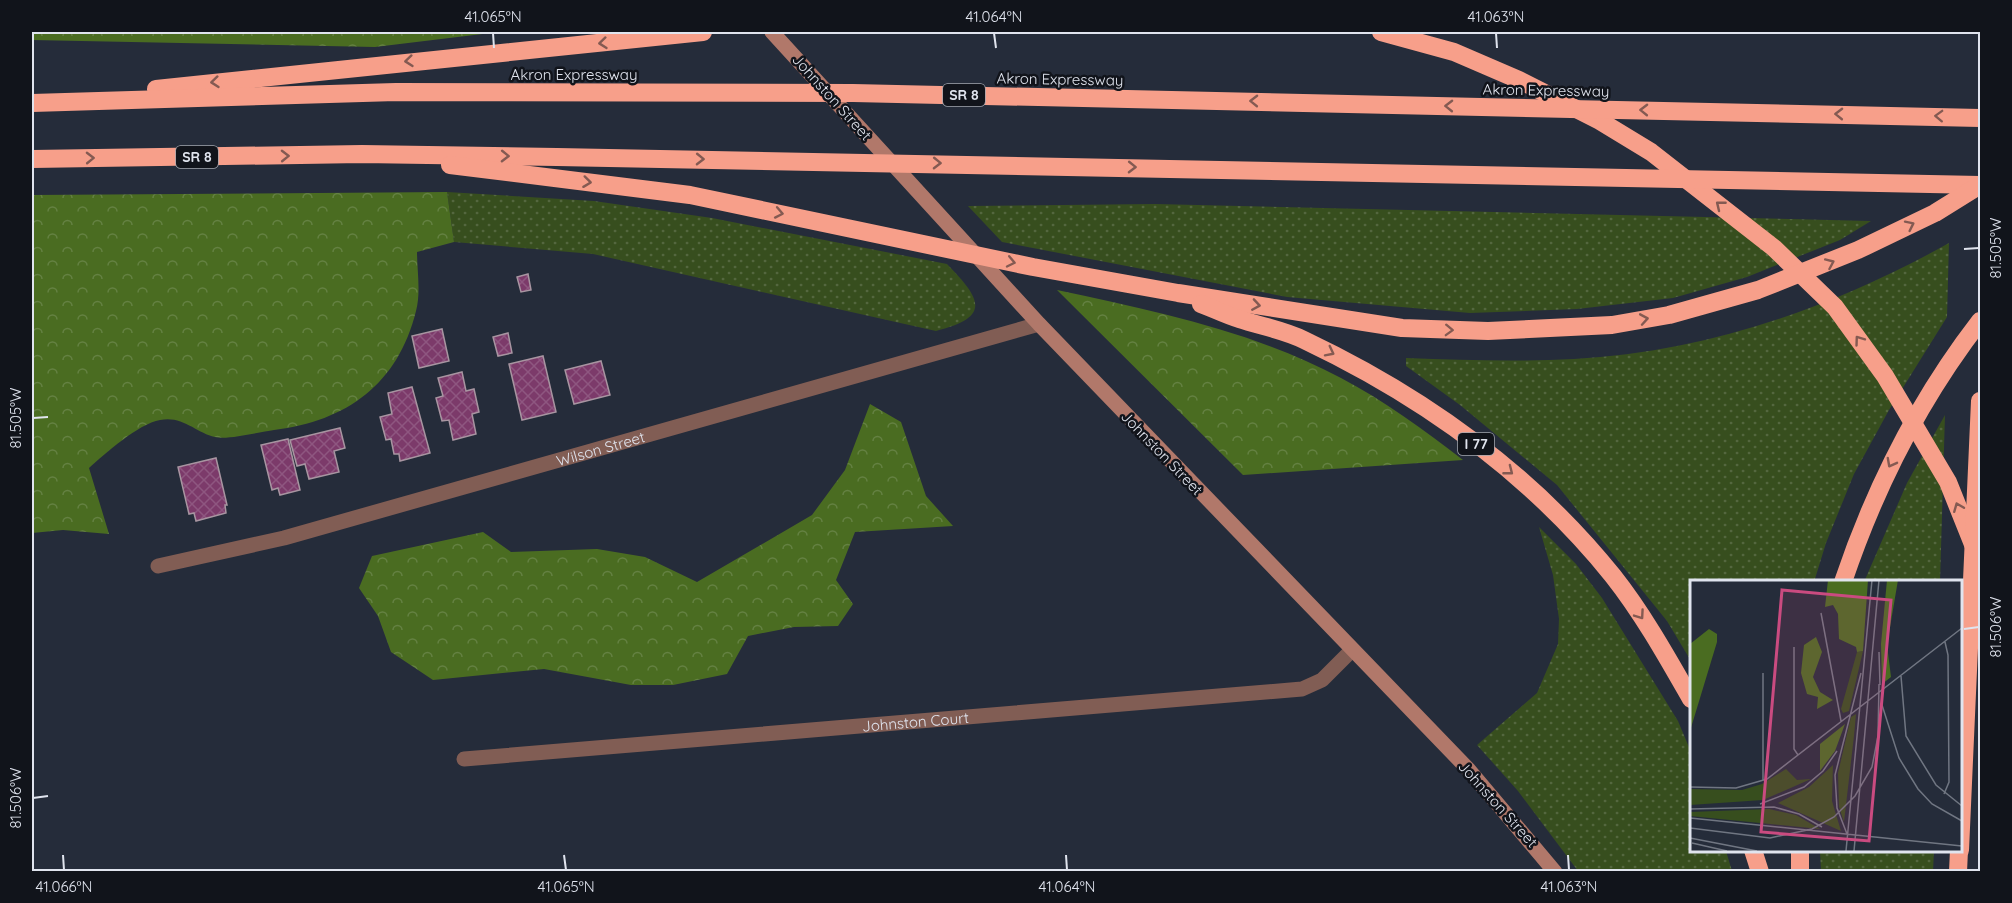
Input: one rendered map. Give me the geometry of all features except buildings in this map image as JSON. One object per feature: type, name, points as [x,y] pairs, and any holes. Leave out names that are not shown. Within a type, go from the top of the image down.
[{"type":"highway","points":[[32,103],[408,60],[596,44],[703,32]]},
{"type":"highway","points":[[1381,32],[1454,52],[1519,80],[1600,121],[1652,152],[1774,248],[1834,307],[1885,375],[1948,482],[1980,561]]},
{"type":"highway","name":"Akron Expressway","points":[[32,103],[396,92],[853,93],[1980,118]]},
{"type":"highway","points":[[362,154],[690,195],[1033,267],[1178,294],[1402,328],[1488,331],[1557,330],[1612,325],[1669,315],[1758,290],[1858,250],[1935,213],[1980,185]]},
{"type":"highway","name":"SR 8","points":[[32,159],[362,154],[863,161],[1980,185]]},
{"type":"highway","name":"I 77","points":[[1178,294],[1237,319],[1301,338],[1388,385],[1462,432],[1530,488],[1587,545],[1614,577],[1655,636],[1690,697]]},
{"type":"highway","points":[[1843,580],[1883,478],[1915,417],[1952,358],[1980,321]]},
{"type":"highway","points":[[1961,812],[1977,511],[1980,401]]},
{"type":"highway","points":[[1754,852],[1760,872]]},
{"type":"highway","points":[[1800,852],[1800,872]]},
{"type":"highway","points":[[1958,872],[1959,852]]},
{"type":"main road","name":"Johnston Street","points":[[772,32],[1039,324],[1469,770],[1555,872]]},
{"type":"street","name":"Wilson Street","points":[[158,566],[284,538],[1039,324]]},
{"type":"street","name":"Johnston Court","points":[[464,759],[1302,688],[1322,680],[1352,650]]},
{"type":"green space","points":[[32,32],[499,32],[375,47],[32,40]]},
{"type":"green space","points":[[447,192],[594,201],[712,218],[947,264],[967,287],[973,296],[975,305],[973,313],[966,319],[936,331],[593,254],[454,242]]},
{"type":"green space","points":[[447,192],[454,242],[417,252],[419,289],[416,311],[408,337],[382,378],[366,394],[346,408],[324,418],[300,425],[235,437],[215,437],[175,420],[160,420],[151,423],[123,440],[89,468],[109,534],[63,530],[32,533],[32,195]]},
{"type":"green space","points":[[1155,204],[1871,221],[1840,240],[1747,277],[1673,298],[1577,309],[1470,313],[1287,297],[1002,242],[968,206]]},
{"type":"green space","points":[[1949,243],[1947,317],[1889,410],[1854,474],[1826,543],[1815,580],[1690,580],[1690,659],[1667,621],[1557,485],[1460,405],[1406,366],[1406,358],[1574,359],[1623,355],[1672,347],[1721,336],[1815,306],[1906,266]]},
{"type":"green space","points":[[1057,290],[1202,324],[1273,347],[1341,378],[1373,396],[1463,460],[1243,475]]},
{"type":"green space","points":[[870,404],[901,422],[926,496],[953,526],[855,532],[836,580],[853,604],[838,626],[794,627],[748,636],[727,674],[673,685],[631,685],[544,669],[433,680],[391,652],[378,616],[359,588],[372,556],[483,532],[511,552],[597,549],[645,557],[697,582],[812,515],[845,470]]},
{"type":"green space","points":[[1945,415],[1940,580],[1865,580],[1907,483]]},
{"type":"green space","points":[[1539,527],[1576,564],[1602,598],[1678,721],[1690,750],[1690,852],[1726,852],[1732,871],[1578,871],[1518,791],[1477,745],[1537,693],[1558,644],[1559,619],[1553,575]]},
{"type":"green space","points":[[1820,852],[1934,852],[1933,871],[1821,871]]}]
